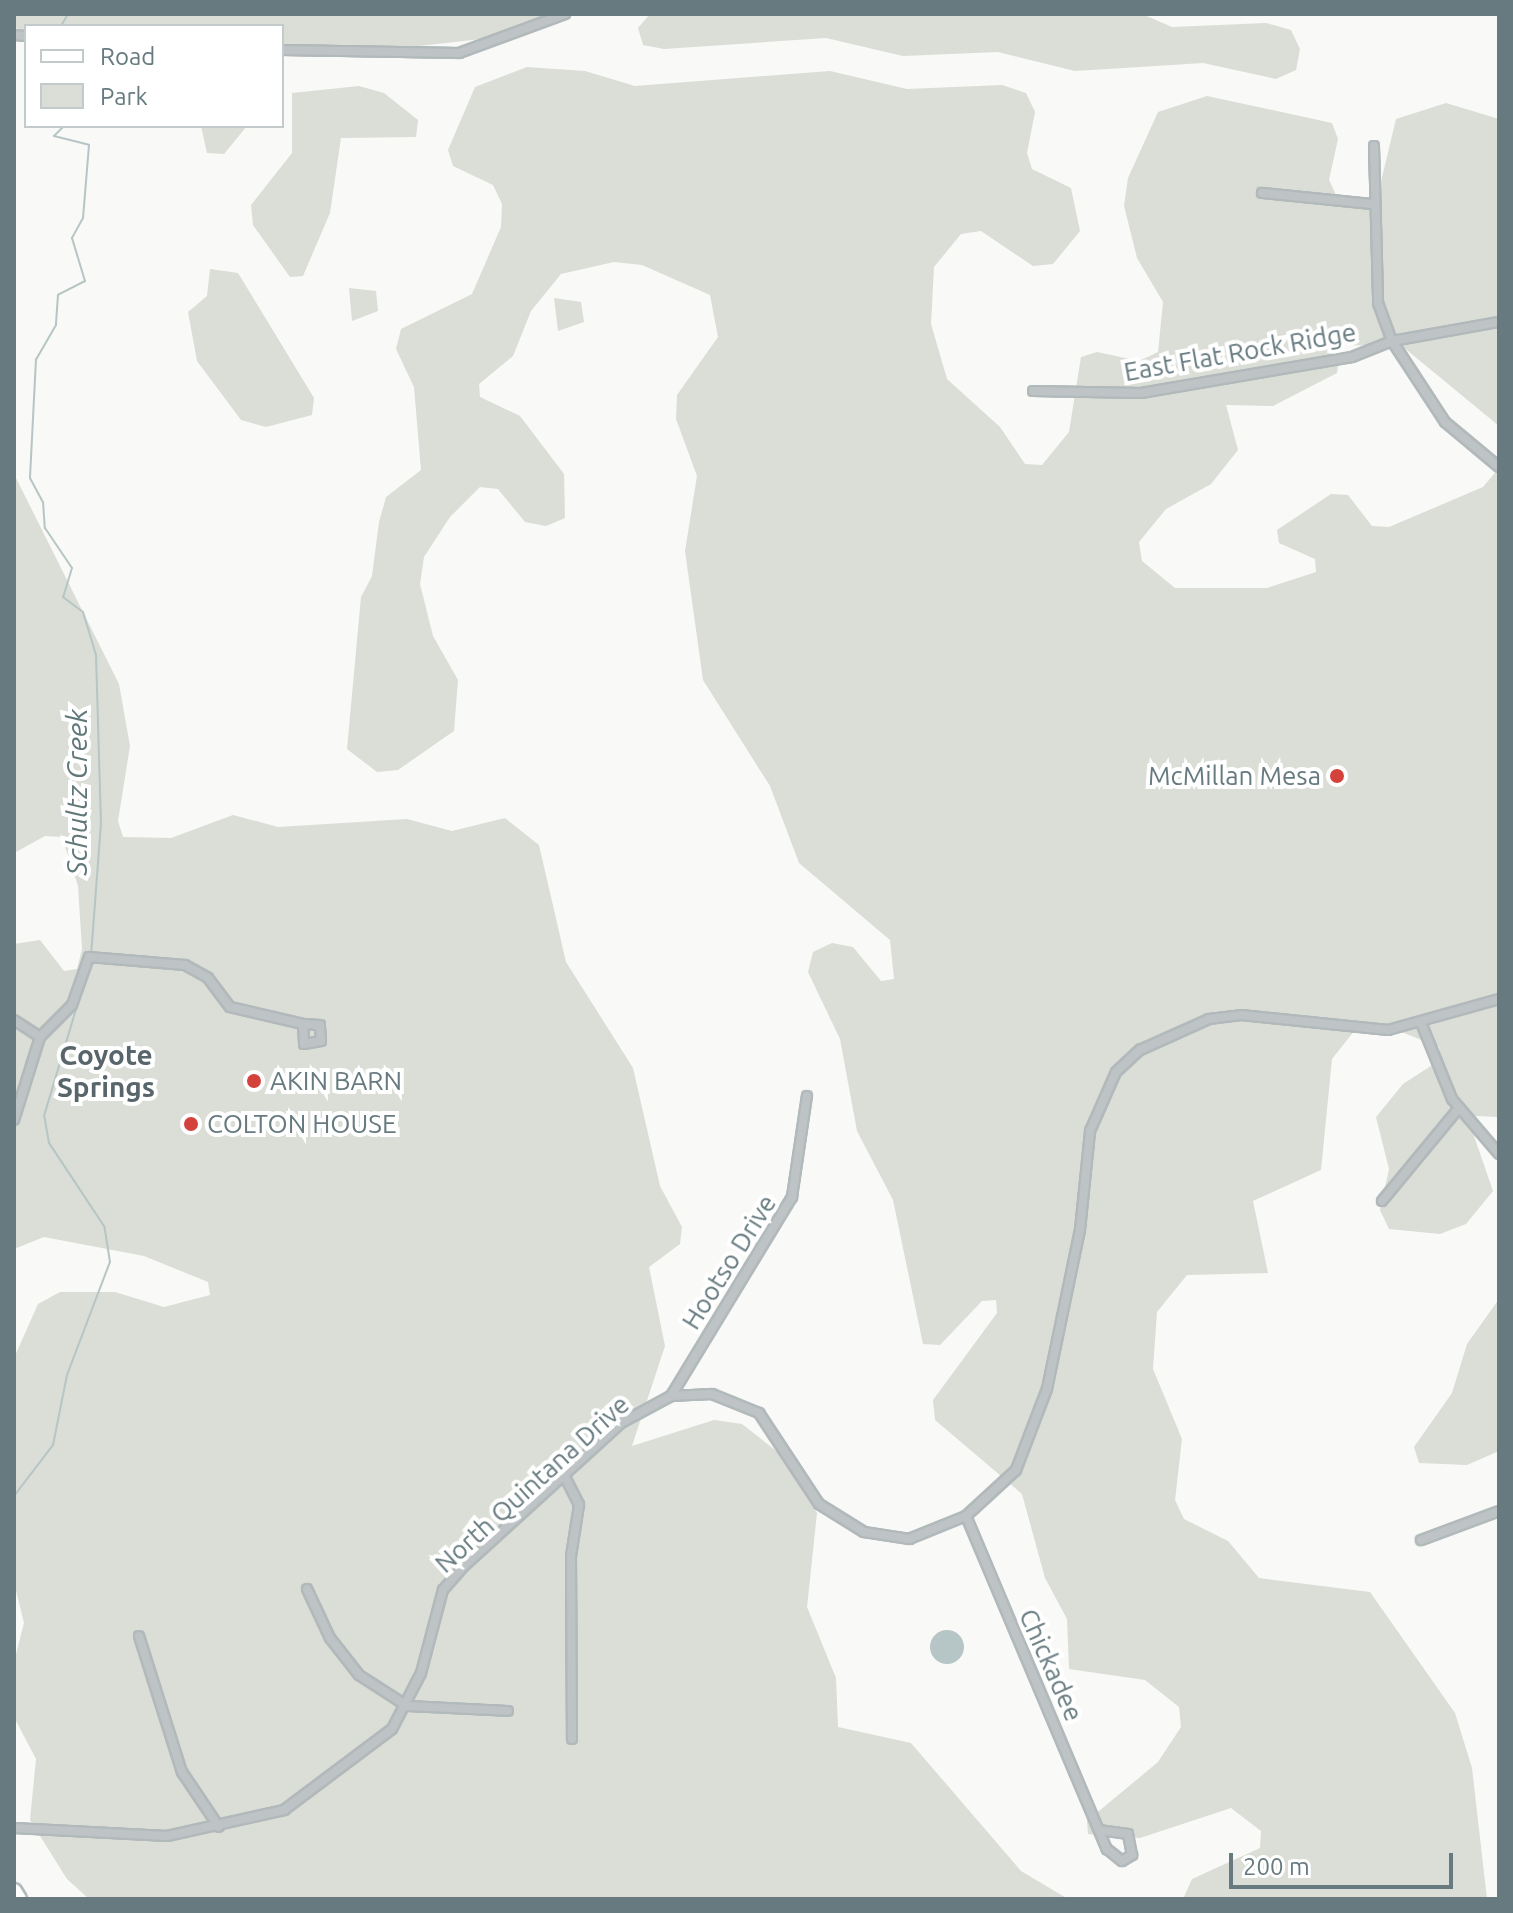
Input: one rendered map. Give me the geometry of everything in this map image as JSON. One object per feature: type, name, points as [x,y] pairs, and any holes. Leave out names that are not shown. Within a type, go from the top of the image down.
[{"type":"main road","points":[[14,1891],[19,1899]]},
{"type":"street","points":[[284,50],[459,53],[565,14]]},
{"type":"street","points":[[1374,146],[1372,204],[1378,303],[1392,341],[1445,422],[1499,467]]},
{"type":"street","points":[[1262,193],[1372,204]]},
{"type":"street","name":"East Flat Rock Ridge","points":[[1033,391],[1141,393],[1352,357],[1392,341],[1499,322]]},
{"type":"street","points":[[14,1120],[40,1037],[72,1005],[89,957],[185,965],[208,978],[230,1007],[303,1024]]},
{"type":"street","name":"North Quintana Drive","points":[[14,1828],[167,1836],[219,1827],[284,1810],[392,1729],[407,1706],[443,1590],[621,1423],[671,1396],[712,1394],[759,1413],[819,1504],[864,1532],[909,1539],[966,1516],[1016,1470],[1047,1389],[1080,1230],[1090,1131],[1116,1072],[1140,1050],[1209,1019],[1241,1015],[1354,1031],[1422,1025],[1499,999]]},
{"type":"street","points":[[14,1020],[40,1037]]},
{"type":"street","points":[[1422,1025],[1459,1108],[1499,1154]]},
{"type":"street","name":"Hootso Drive","points":[[671,1396],[792,1197],[807,1096]]},
{"type":"street","points":[[1382,1201],[1459,1108]]},
{"type":"street","points":[[565,1477],[579,1505],[571,1556],[572,1739]]},
{"type":"street","points":[[1421,1540],[1499,1511]]},
{"type":"street","name":"Chickadee","points":[[966,1516],[1100,1830],[1114,1856],[1132,1855],[1128,1834],[1100,1830]]},
{"type":"street","points":[[307,1589],[330,1638],[359,1675],[407,1706],[508,1711]]},
{"type":"street","points":[[139,1636],[182,1772],[219,1827]]},
{"type":"green space","points":[[14,14],[555,14],[490,38],[322,57],[284,54],[284,24],[24,24],[24,30],[14,28]]},
{"type":"green space","points":[[650,14],[1142,14],[1172,27],[1266,23],[1291,30],[1300,49],[1296,70],[1276,79],[1203,63],[1075,71],[998,52],[903,56],[826,38],[664,49],[643,45],[638,28]]},
{"type":"green space","points":[[527,67],[585,71],[635,86],[830,71],[907,89],[1002,85],[1026,93],[1035,112],[1027,153],[1032,169],[1071,188],[1080,231],[1053,264],[1033,266],[981,231],[961,234],[934,267],[931,324],[947,379],[1000,427],[1025,464],[1042,465],[1069,432],[1081,357],[1097,352],[1139,361],[1158,352],[1163,302],[1137,258],[1124,206],[1128,178],[1158,112],[1207,96],[1332,123],[1338,139],[1329,180],[1338,199],[1359,203],[1378,194],[1396,119],[1446,103],[1499,119],[1499,426],[1402,346],[1341,345],[1337,373],[1273,406],[1226,405],[1238,450],[1211,484],[1166,509],[1139,542],[1142,561],[1175,588],[1267,588],[1316,572],[1315,559],[1279,543],[1277,530],[1331,494],[1348,495],[1372,526],[1389,527],[1483,487],[1499,468],[1499,1117],[1475,1116],[1473,1133],[1493,1191],[1466,1224],[1440,1234],[1389,1229],[1380,1210],[1389,1169],[1376,1117],[1403,1084],[1440,1060],[1439,1047],[1379,1023],[1359,1025],[1332,1059],[1321,1170],[1253,1201],[1268,1273],[1187,1275],[1157,1312],[1153,1369],[1182,1439],[1175,1500],[1184,1519],[1228,1541],[1259,1578],[1370,1592],[1455,1713],[1472,1768],[1487,1899],[1183,1899],[1192,1879],[1260,1848],[1261,1831],[1231,1808],[1140,1838],[1088,1834],[1087,1821],[1158,1762],[1181,1727],[1179,1707],[1145,1680],[1069,1669],[1067,1619],[1045,1578],[1022,1494],[935,1420],[933,1400],[997,1313],[996,1300],[982,1301],[940,1345],[923,1344],[893,1200],[857,1131],[840,1039],[808,972],[813,952],[832,943],[853,947],[881,981],[894,979],[890,940],[799,863],[770,786],[703,680],[685,551],[697,476],[676,419],[677,395],[718,337],[710,295],[642,265],[614,262],[561,274],[531,311],[513,356],[479,384],[480,397],[520,416],[564,474],[565,518],[546,526],[525,522],[498,489],[480,487],[450,517],[424,557],[420,584],[433,636],[458,680],[454,731],[398,770],[377,772],[347,749],[361,597],[372,576],[379,522],[386,497],[421,470],[414,387],[396,349],[401,329],[472,294],[501,227],[502,204],[493,185],[453,166],[448,150],[475,87]]},
{"type":"green space","points":[[359,86],[384,93],[418,120],[416,137],[341,138],[330,213],[303,276],[290,277],[253,225],[251,205],[292,153],[292,93]]},
{"type":"green space","points":[[201,128],[245,128],[224,154],[207,153]]},
{"type":"green space","points":[[210,269],[238,273],[314,398],[312,415],[266,427],[241,420],[197,361],[188,312],[207,296]]},
{"type":"green space","points":[[349,288],[376,291],[378,311],[352,321]]},
{"type":"green space","points":[[554,298],[581,302],[584,322],[558,331]]},
{"type":"green space","points":[[14,474],[119,684],[130,746],[118,821],[123,837],[171,838],[233,815],[278,827],[407,819],[452,831],[505,818],[539,845],[566,962],[633,1068],[660,1186],[682,1227],[680,1244],[649,1267],[665,1346],[632,1446],[714,1420],[742,1424],[779,1453],[817,1513],[807,1607],[836,1678],[838,1727],[911,1743],[1021,1871],[1068,1899],[89,1899],[67,1879],[30,1820],[36,1759],[14,1717],[14,1662],[24,1623],[14,1583],[14,1358],[38,1304],[60,1292],[115,1292],[164,1307],[210,1295],[208,1282],[144,1256],[44,1237],[14,1249],[14,944],[40,940],[64,971],[77,969],[82,949],[78,886],[62,837],[45,836],[14,853]]},
{"type":"green space","points":[[1499,1299],[1499,1451],[1467,1465],[1419,1463],[1414,1447],[1452,1393],[1467,1344]]},
{"type":"shaded area","points":[[947,1630],[959,1635],[964,1647],[959,1659],[947,1664],[935,1659],[930,1647],[935,1635]]},
{"type":"waterway","name":"Schultz Creek","points":[[62,24],[68,14]]},
{"type":"waterway","name":"Schultz Creek","points":[[62,128],[54,136],[89,145],[83,218],[72,238],[85,281],[58,295],[56,325],[36,359],[30,478],[43,502],[45,528],[72,568],[63,597],[83,612],[96,655],[101,823],[91,956]]},
{"type":"waterway","name":"Schultz Creek","points":[[14,1496],[53,1445],[67,1375],[110,1262],[104,1226],[49,1143],[44,1116],[81,993]]},
{"type":"place","name":"McMillan Mesa","points":[[1337,776]]},
{"type":"place","name":"AKIN BARN","points":[[254,1081]]},
{"type":"place","name":"COLTON HOUSE","points":[[191,1124]]},
{"type":"district","name":"Coyote Springs","points":[[106,1071]]}]
